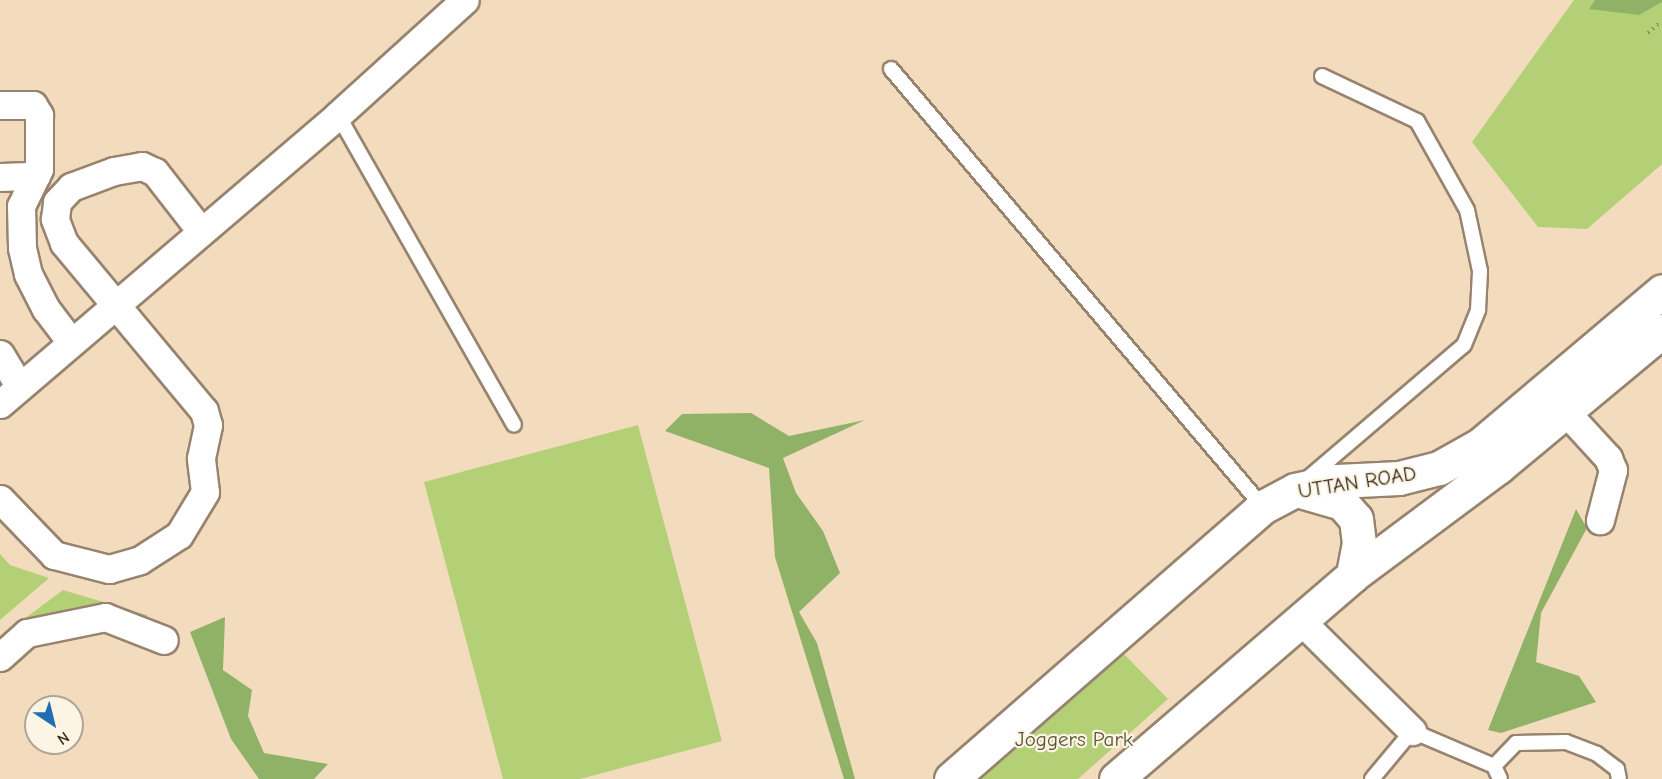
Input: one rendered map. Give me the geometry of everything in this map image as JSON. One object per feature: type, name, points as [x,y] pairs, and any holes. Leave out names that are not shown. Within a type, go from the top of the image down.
[{"type":"main road","name":"UTTAN ROAD","points":[[951,779],[1263,507],[1295,490],[1337,481],[1399,478],[1439,468],[1480,445],[1662,291]]},
{"type":"main road","points":[[1116,779],[1353,575],[1498,467],[1662,331]]},
{"type":"main road","points":[[1295,490],[1342,503],[1356,519],[1359,543],[1353,575]]},
{"type":"street","points":[[0,354],[10,395],[338,115],[465,0]]},
{"type":"street","points":[[0,105],[33,105],[39,115],[36,176],[21,206],[22,248],[28,274],[46,309],[71,342]]},
{"type":"street","points":[[0,499],[54,555],[109,569],[140,560],[178,535],[194,514],[206,492],[201,458],[208,425],[204,411],[64,243],[55,219],[57,202],[71,187],[114,171],[142,166],[154,172],[201,231]]},
{"type":"street","points":[[0,177],[36,176]]},
{"type":"street","points":[[1565,411],[1608,458],[1613,470],[1600,520]]},
{"type":"street","points":[[0,657],[27,633],[105,617],[164,640]]},
{"type":"street","points":[[1300,620],[1412,731]]},
{"type":"lane","points":[[891,69],[1263,507]]},
{"type":"lane","points":[[1295,490],[1464,345],[1478,310],[1480,271],[1467,210],[1417,121],[1322,76]]},
{"type":"lane","points":[[338,115],[514,426]]},
{"type":"lane","points":[[1372,779],[1412,731],[1497,773],[1516,743],[1566,742],[1597,754],[1617,770],[1619,779]]},
{"type":"path","points":[[1648,33],[1662,21]]},
{"type":"green space","points":[[1574,0],[1662,0],[1662,164],[1587,229],[1538,227],[1472,142]]},
{"type":"green space","points":[[1595,0],[1662,0],[1662,2],[1639,15],[1589,9]]},
{"type":"green space","points":[[751,413],[789,436],[865,420],[783,458],[796,493],[823,531],[840,573],[799,612],[817,643],[855,779],[844,779],[775,557],[769,468],[665,431],[682,414]]},
{"type":"green space","points":[[638,425],[722,741],[580,779],[503,779],[424,482]]},
{"type":"green space","points":[[1576,509],[1587,528],[1541,613],[1536,662],[1579,676],[1596,702],[1501,733],[1488,730]]},
{"type":"green space","points":[[0,554],[10,565],[49,578],[0,620]]},
{"type":"green space","points":[[63,590],[147,615],[147,648],[67,613],[0,674],[0,637]]},
{"type":"green space","points":[[225,617],[223,670],[252,690],[248,716],[264,753],[328,764],[314,779],[259,779],[231,739],[190,632]]},
{"type":"green space","name":"Joggers Park","points":[[1123,653],[1168,699],[1078,779],[978,779]]}]
